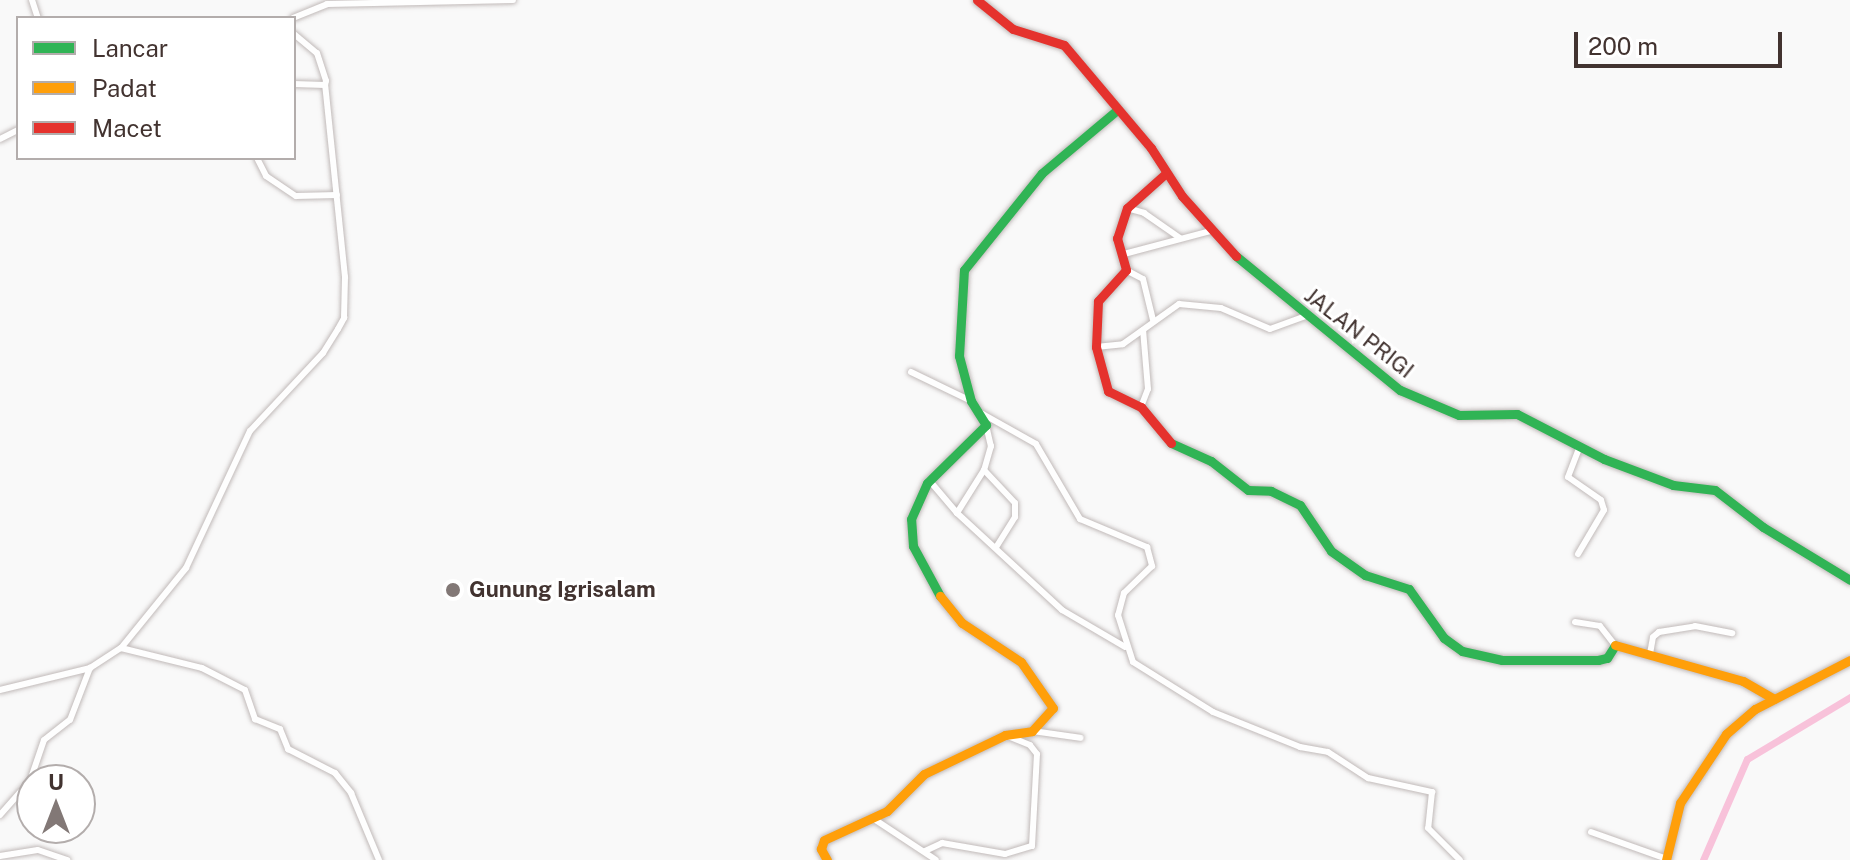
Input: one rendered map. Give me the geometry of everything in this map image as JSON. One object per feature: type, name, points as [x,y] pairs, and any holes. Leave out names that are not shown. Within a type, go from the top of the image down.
[{"type":"street","points":[[296,17],[327,4],[513,0]]},
{"type":"street","name":"JALAN PRIGI","points":[[977,0],[1013,29],[1064,45],[1116,111],[1151,148],[1165,174],[1214,230],[1306,316],[1400,390],[1459,415],[1517,414],[1579,448],[1673,485],[1715,490],[1763,527],[1850,580]]},
{"type":"street","points":[[0,690],[90,668],[121,648],[186,568],[250,431],[323,353],[344,318],[337,195],[325,85],[317,53],[296,36]]},
{"type":"street","points":[[296,84],[325,85]]},
{"type":"street","points":[[957,513],[984,470],[991,446],[986,425],[971,401],[958,334],[964,270],[1042,173],[1116,111]]},
{"type":"street","points":[[258,160],[266,176],[296,196],[337,195]]},
{"type":"street","points":[[1165,174],[1127,208],[1117,232],[1126,270],[1098,301],[1096,347],[1104,387],[1141,407],[1174,447],[1211,461],[1248,490],[1271,491],[1300,505],[1331,551],[1365,575],[1406,587],[1444,638],[1462,651],[1502,660],[1598,660],[1607,658],[1615,645]]},
{"type":"street","points":[[1127,208],[1144,213],[1180,238]]},
{"type":"street","points":[[1124,254],[1214,230]]},
{"type":"street","points":[[1126,270],[1143,279],[1153,320]]},
{"type":"street","points":[[1096,347],[1123,344],[1179,304],[1221,308],[1270,329],[1306,316]]},
{"type":"street","points":[[1141,407],[1148,389],[1143,330]]},
{"type":"street","points":[[911,372],[971,401]]},
{"type":"street","points":[[978,412],[1036,444],[1080,519],[1147,547],[1152,566],[1132,581],[1119,607],[1125,647]]},
{"type":"street","points":[[986,425],[929,480],[911,519],[913,546],[962,623],[1021,662],[1052,701],[1053,708],[1032,731]]},
{"type":"street","points":[[1578,554],[1604,510],[1601,500],[1568,477],[1579,448]]},
{"type":"street","points":[[984,470],[1015,503],[1015,517],[996,548]]},
{"type":"street","points":[[929,480],[957,513],[1062,610],[1125,647],[1146,672],[1213,712],[1300,747],[1328,752],[1368,778],[1432,792],[1428,828],[1460,860]]},
{"type":"street","points":[[1575,622],[1600,626],[1615,645],[1743,681],[1774,699]]},
{"type":"street","points":[[1650,654],[1653,637],[1659,632],[1695,626],[1732,633]]},
{"type":"street","points":[[121,648],[202,668],[245,690],[255,719],[280,729],[288,749],[335,773],[351,793],[379,860]]},
{"type":"street","points":[[1591,832],[1666,859],[1680,803],[1698,772],[1739,721],[1774,699],[1850,660]]},
{"type":"street","points":[[0,815],[30,781],[44,740],[70,720],[90,668]]},
{"type":"street","points":[[827,860],[821,849],[824,840],[874,819],[924,774],[1005,735],[1032,731],[1081,738]]},
{"type":"street","points":[[925,851],[942,843],[1005,854],[1032,846],[1037,754],[1033,746],[1005,735]]},
{"type":"street","points":[[874,819],[936,860]]},
{"type":"street","points":[[0,856],[38,850],[67,860]]},
{"type":"waterway","points":[[1703,860],[1747,759],[1850,697]]},
{"type":"traffic: fast","points":[[940,596],[913,546],[911,519],[927,483],[986,425],[971,401],[959,356],[964,270],[1042,173],[1116,111]]},
{"type":"traffic: fast","points":[[1236,256],[1400,390],[1459,415],[1517,414],[1604,459],[1673,485],[1715,490],[1763,527],[1850,580]]},
{"type":"traffic: fast","points":[[1171,443],[1211,461],[1248,490],[1271,491],[1300,505],[1331,551],[1365,575],[1409,589],[1444,638],[1462,651],[1502,660],[1598,660],[1607,658],[1615,645]]},
{"type":"traffic: slow","points":[[827,860],[821,849],[824,840],[887,811],[924,774],[1005,735],[1032,731],[1053,708],[1021,662],[962,623],[940,596]]},
{"type":"traffic: slow","points":[[1615,645],[1743,681],[1774,699]]},
{"type":"traffic: slow","points":[[1666,860],[1680,803],[1726,734],[1755,709],[1850,660]]},
{"type":"traffic: jam","points":[[977,0],[1013,29],[1064,45],[1151,148],[1182,196],[1236,256]]},
{"type":"traffic: jam","points":[[1165,174],[1127,208],[1117,238],[1126,270],[1098,301],[1096,347],[1108,391],[1141,407],[1171,443]]},
{"type":"place","name":"Gunung Igrisalam","points":[[453,590]]}]
